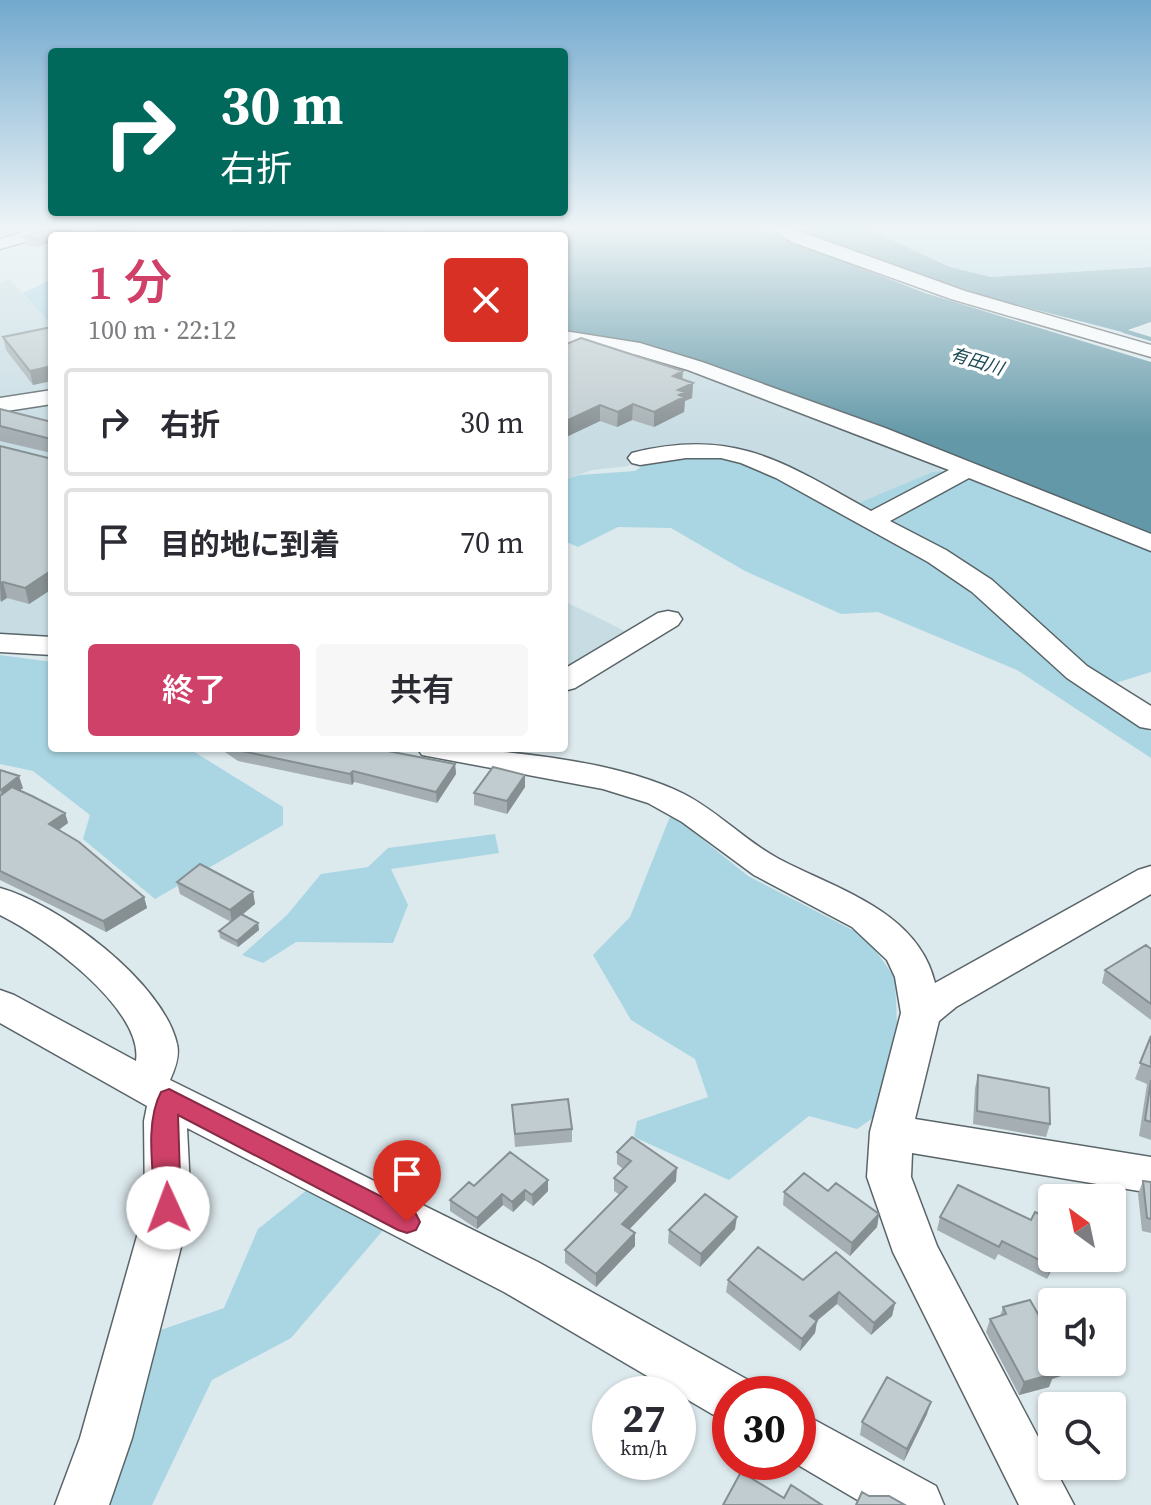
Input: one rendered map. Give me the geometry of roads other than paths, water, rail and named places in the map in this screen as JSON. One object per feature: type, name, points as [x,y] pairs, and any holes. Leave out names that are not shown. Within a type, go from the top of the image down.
[{"type":"street","points":[[973,299],[1151,351]]},
{"type":"street","points":[[568,338],[640,349],[695,366],[969,469],[1151,543]]},
{"type":"street","points":[[0,405],[48,398]]},
{"type":"street","points":[[640,458],[679,451],[731,453],[781,473],[937,556],[982,586],[1077,672],[1151,720]]},
{"type":"street","points":[[871,521],[969,469]]},
{"type":"street","points":[[568,680],[668,619]]},
{"type":"street","points":[[0,643],[48,646]]},
{"type":"street","points":[[447,752],[476,760],[585,774],[660,796],[703,819],[745,854],[867,920],[896,947],[913,976],[921,1013],[891,1132],[889,1177],[916,1252],[1047,1505]]},
{"type":"street","points":[[921,1013],[942,997],[1151,878]]},
{"type":"street","points":[[0,900],[19,907],[76,947],[143,1012],[157,1043],[158,1092],[165,1121],[168,1208],[106,1438],[82,1505]]},
{"type":"street","points":[[0,1005],[158,1092],[521,1277],[712,1387]]},
{"type":"street","points":[[891,1132],[1151,1175]]},
{"type":"street","points":[[816,1446],[917,1505]]},
{"type":"water","name":"有田川","points":[[568,299],[945,299],[1151,362],[1151,538],[640,344],[568,333]]},
{"type":"water","points":[[996,299],[1151,299],[1151,322],[1122,332]]},
{"type":"waterway","points":[[1124,331],[1151,339]]}]
